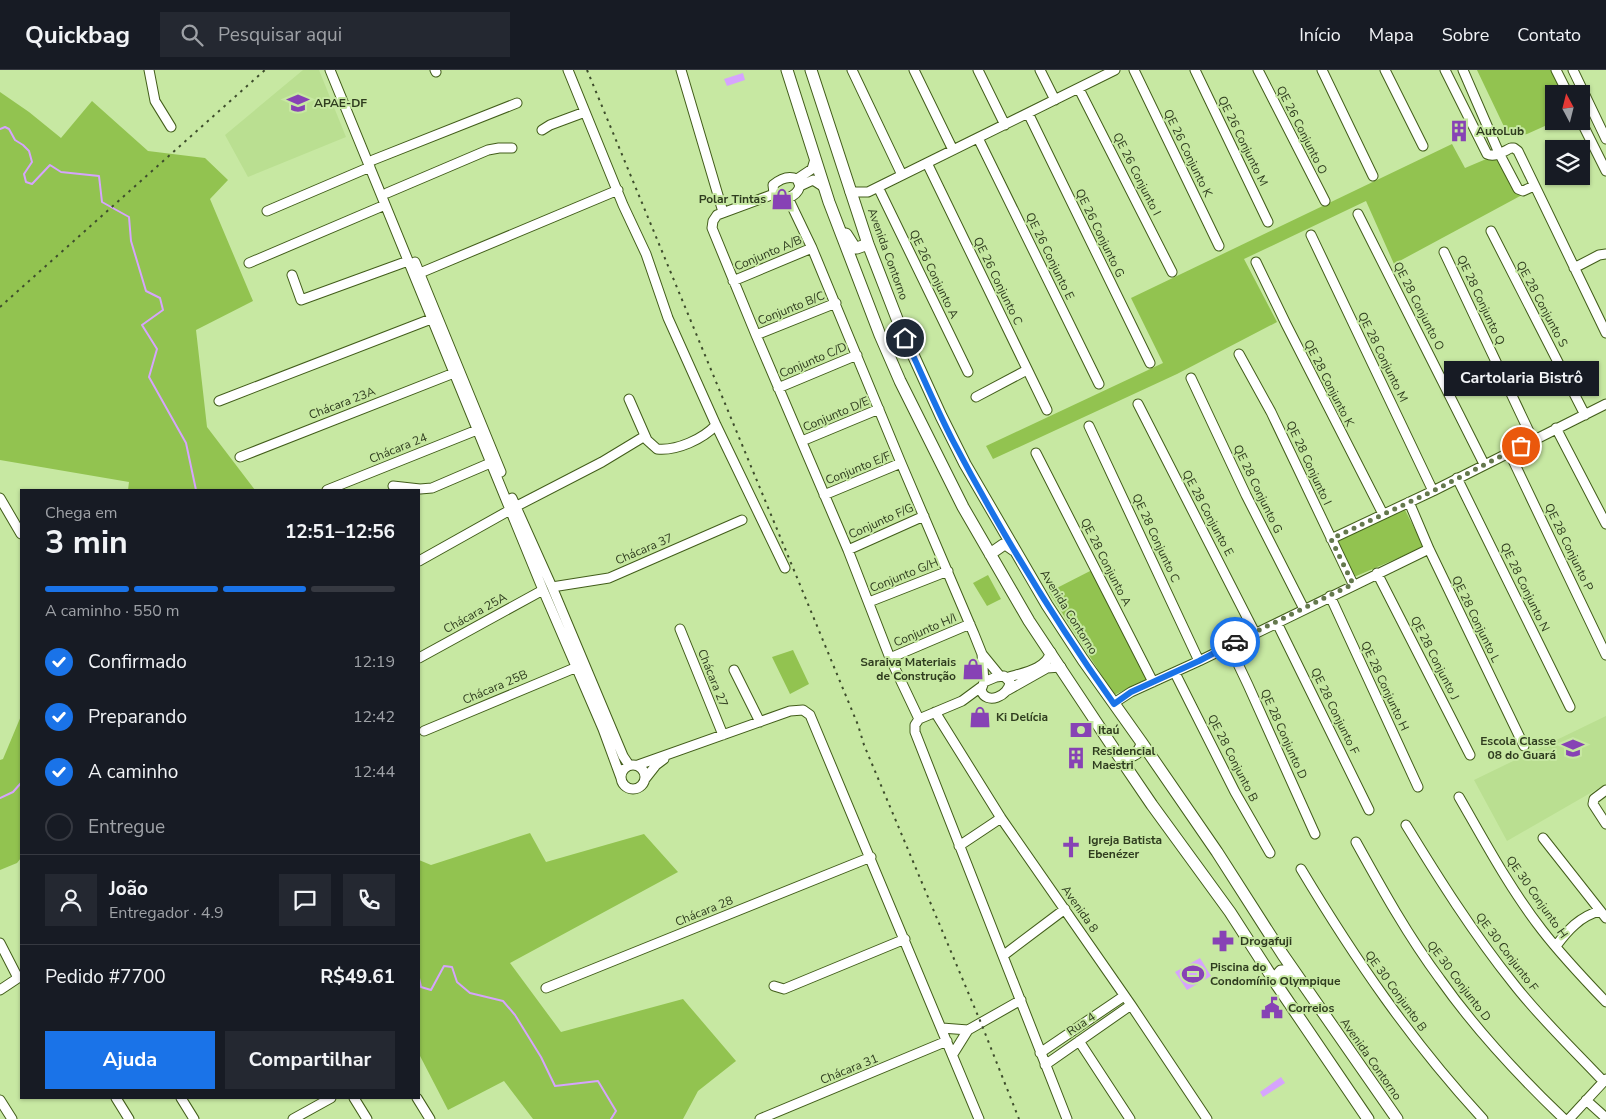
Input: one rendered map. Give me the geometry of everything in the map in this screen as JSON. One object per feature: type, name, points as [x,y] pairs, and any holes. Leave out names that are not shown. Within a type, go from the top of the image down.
[{"type":"main road","points":[[787,70],[838,226],[900,382],[937,458],[990,554],[1029,620],[1118,755],[1230,912],[1262,963],[1368,1119]]},
{"type":"main road","name":"Avenida Contorno","points":[[811,70],[868,244],[899,324],[952,439],[1014,550],[1057,621],[1217,852],[1297,976],[1397,1119]]},
{"type":"main road","points":[[838,226],[845,232],[855,248],[868,244]]},
{"type":"main road","points":[[990,554],[1003,545],[1008,545],[1014,550]]},
{"type":"main road","points":[[1118,755],[1132,756],[1139,751],[1142,743]]},
{"type":"main road","points":[[1262,963],[1274,966],[1281,962],[1283,955]]},
{"type":"main road","points":[[1277,985],[1276,978],[1281,972],[1289,971],[1297,976]]},
{"type":"street","points":[[149,70],[155,101],[171,126]]},
{"type":"street","points":[[330,70],[371,164],[387,193],[420,273],[513,508],[543,590],[623,784],[629,788],[636,789],[642,785],[656,765],[670,755]]},
{"type":"street","points":[[336,70],[385,205],[477,430],[494,462]]},
{"type":"street","points":[[568,70],[646,254],[668,318],[716,425],[785,568]]},
{"type":"street","points":[[681,70],[723,212]]},
{"type":"street","points":[[852,70],[902,175]]},
{"type":"street","points":[[914,70],[953,150]]},
{"type":"street","points":[[978,70],[1005,125]]},
{"type":"street","points":[[1040,70],[1055,100]]},
{"type":"street","points":[[858,212],[862,199],[868,192],[1079,88],[1104,73],[1116,70]]},
{"type":"street","name":"QE 26 Conjunto K","points":[[1134,70],[1219,246]]},
{"type":"street","name":"QE 26 Conjunto M","points":[[1196,70],[1268,222]]},
{"type":"street","name":"QE 26 Conjunto O","points":[[1258,70],[1325,201]]},
{"type":"street","points":[[1322,70],[1373,176]]},
{"type":"street","points":[[1385,70],[1423,146]]},
{"type":"street","points":[[1445,70],[1484,149],[1490,156],[1511,148],[1516,149],[1606,334]]},
{"type":"street","points":[[1556,70],[1564,85]]},
{"type":"street","points":[[1573,70],[1606,139]]},
{"type":"street","points":[[1453,87],[1465,74],[1498,154],[1518,189],[1523,191],[1534,186]]},
{"type":"street","name":"QE 26 Conjunto I","points":[[1079,88],[1172,272]]},
{"type":"street","points":[[267,211],[371,164],[517,103]]},
{"type":"street","points":[[542,130],[550,125],[585,112]]},
{"type":"street","name":"QE 26 Conjunto G","points":[[1028,113],[1150,363]]},
{"type":"street","points":[[1586,130],[1606,171]]},
{"type":"street","name":"QE 26 Conjunto E","points":[[978,138],[1099,384]]},
{"type":"street","points":[[387,193],[488,150],[512,148]]},
{"type":"street","points":[[815,159],[812,169],[798,182],[796,193],[788,198],[774,194],[723,212],[717,215],[713,221],[712,228],[848,550],[890,658],[919,719]]},
{"type":"street","name":"QE 26 Conjunto C","points":[[927,163],[1047,410]]},
{"type":"street","points":[[774,194],[773,185],[789,177],[798,182],[813,180],[824,187]]},
{"type":"street","name":"QE 26 Conjunto A","points":[[878,187],[968,372]]},
{"type":"street","points":[[420,273],[618,190]]},
{"type":"street","points":[[850,192],[868,192]]},
{"type":"street","points":[[788,198],[836,303],[901,464],[982,654],[982,693],[986,698]]},
{"type":"street","points":[[250,263],[385,205]]},
{"type":"street","name":"QE 28 Conjunto O","points":[[1358,214],[1484,464]]},
{"type":"street","name":"QE 28 Conjunto S","points":[[1491,231],[1585,415]]},
{"type":"street","name":"QE 28 Conjunto M","points":[[1311,235],[1433,491]]},
{"type":"street","name":"Conjunto A/B","points":[[733,281],[812,248]]},
{"type":"street","name":"QE 28 Conjunto Q","points":[[1444,252],[1533,440]]},
{"type":"street","points":[[1574,268],[1599,255],[1606,254]]},
{"type":"street","points":[[292,275],[301,300],[408,261]]},
{"type":"street","name":"QE 28 Conjunto K","points":[[1256,262],[1383,514]]},
{"type":"street","name":"Conjunto B/C","points":[[756,336],[836,303]]},
{"type":"street","points":[[219,401],[432,319]]},
{"type":"street","name":"Conjunto C/D","points":[[778,388],[857,354]]},
{"type":"street","name":"QE 28 Conjunto I","points":[[1239,354],[1271,412],[1353,584]]},
{"type":"street","points":[[976,398],[1027,370]]},
{"type":"street","name":"Chácara 23A","points":[[240,457],[454,373]]},
{"type":"street","name":"QE 28 Conjunto G","points":[[1191,378],[1246,495],[1304,609]]},
{"type":"street","points":[[629,399],[645,436],[654,448],[662,450],[676,447],[702,436],[716,425]]},
{"type":"street","name":"QE 28 Conjunto E","points":[[1138,404],[1255,633]]},
{"type":"street","points":[[1331,539],[1433,491],[1606,404]]},
{"type":"street","name":"Conjunto D/E","points":[[802,441],[879,409]]},
{"type":"street","name":"QE 28 Conjunto C","points":[[1090,426],[1199,661]]},
{"type":"street","points":[[1556,428],[1606,524]]},
{"type":"street","name":"Chácara 24","points":[[330,489],[477,430]]},
{"type":"street","points":[[420,560],[513,508],[602,462],[645,436]]},
{"type":"street","name":"QE 28 Conjunto P","points":[[1509,452],[1606,655]]},
{"type":"street","name":"QE 28 Conjunto A","points":[[1036,453],[1153,682]]},
{"type":"street","points":[[420,490],[432,488],[494,462]]},
{"type":"street","name":"Conjunto E/F","points":[[824,495],[901,464]]},
{"type":"street","name":"QE 28 Conjunto N","points":[[1457,478],[1570,707]]},
{"type":"street","points":[[393,486],[413,489]]},
{"type":"street","points":[[0,498],[20,532]]},
{"type":"street","name":"QE 28 Conjunto L","points":[[1409,502],[1429,549],[1524,746]]},
{"type":"street","points":[[513,508],[552,587],[623,756],[644,771],[645,779]]},
{"type":"street","name":"Conjunto F/G","points":[[848,550],[924,516]]},
{"type":"street","name":"Chácara 37","points":[[552,587],[603,580],[742,520]]},
{"type":"street","points":[[1114,704],[1128,694],[1429,549]]},
{"type":"street","name":"Conjunto G/H","points":[[869,602],[948,571]]},
{"type":"street","name":"QE 28 Conjunto J","points":[[1378,573],[1470,755]]},
{"type":"street","name":"Chácara 25A","points":[[420,657],[543,590]]},
{"type":"street","name":"QE 28 Conjunto H","points":[[1330,596],[1418,787]]},
{"type":"street","name":"QE 28 Conjunto F","points":[[1277,623],[1369,810]]},
{"type":"street","name":"Conjunto H/I","points":[[890,658],[970,624]]},
{"type":"street","name":"Chácara 27","points":[[680,630],[723,736]]},
{"type":"street","name":"QE 28 Conjunto D","points":[[1229,646],[1315,834]]},
{"type":"street","points":[[962,701],[983,684],[1038,666],[1050,657],[1051,652]]},
{"type":"street","points":[[982,654],[1010,682],[1008,690]]},
{"type":"street","name":"Chácara 25B","points":[[424,731],[576,667]]},
{"type":"street","points":[[1061,667],[1047,668],[994,698],[962,701],[935,712],[919,719],[914,729],[958,846],[1004,955],[1040,1053],[1067,1119]]},
{"type":"street","points":[[734,670],[760,722]]},
{"type":"street","name":"QE 28 Conjunto B","points":[[1175,672],[1235,792],[1270,854]]},
{"type":"street","points":[[621,778],[624,768],[670,755],[797,709],[803,710],[810,716],[871,857],[978,1119]]},
{"type":"street","name":"Avenida 8","points":[[935,712],[1001,818],[1207,1119]]},
{"type":"street","points":[[1606,790],[1594,799],[1593,804],[1606,824]]},
{"type":"street","name":"QE 30 Conjunto H","points":[[1459,797],[1510,884],[1542,930],[1605,1000]]},
{"type":"street","points":[[958,846],[1001,818]]},
{"type":"street","name":"QE 30 Conjunto F","points":[[1406,825],[1458,908],[1514,984],[1538,1013],[1605,1081]]},
{"type":"street","points":[[1543,838],[1606,918]]},
{"type":"street","name":"QE 30 Conjunto D","points":[[1356,842],[1395,911],[1432,969],[1452,996],[1508,1061],[1564,1119]]},
{"type":"street","name":"Chácara 28","points":[[546,988],[871,857]]},
{"type":"street","name":"QE 30 Conjunto B","points":[[1301,868],[1345,941],[1405,1027],[1483,1119]]},
{"type":"street","points":[[1004,955],[1065,909]]},
{"type":"street","points":[[1556,946],[1567,932],[1584,918],[1600,911]]},
{"type":"street","points":[[774,986],[782,989],[788,987],[905,939]]},
{"type":"street","points":[[0,943],[20,977],[0,990]]},
{"type":"street","name":"Rua 4","points":[[1040,1053],[1124,996]]},
{"type":"street","points":[[953,1054],[968,1030],[1021,1000]]},
{"type":"street","name":"Rua 4","points":[[1045,1065],[1131,1006]]},
{"type":"street","points":[[1094,1017],[1100,1026]]},
{"type":"street","points":[[942,1028],[968,1030]]},
{"type":"street","points":[[1067,1035],[1076,1043],[1130,1119]]},
{"type":"street","name":"Chácara 31","points":[[760,1119],[947,1041]]},
{"type":"street","points":[[1569,1119],[1605,1081]]},
{"type":"street","points":[[117,1099],[129,1119]]},
{"type":"street","points":[[182,1099],[194,1119]]},
{"type":"street","points":[[293,1119],[329,1099]]},
{"type":"street","points":[[355,1099],[367,1119]]},
{"type":"street","points":[[418,1099],[430,1119]]},
{"type":"street","points":[[0,1100],[12,1119]]},
{"type":"street","points":[[1586,1100],[1606,1118]]},
{"type":"shaded area","name":"APAE-DF","points":[[303,70],[319,70],[346,137],[248,177],[225,135]]},
{"type":"shaded area","points":[[1477,70],[1557,70],[1564,85],[1545,85],[1545,126],[1527,134],[1509,137]]},
{"type":"shaded area","points":[[743,73],[745,80],[727,86],[724,79]]},
{"type":"shaded area","points":[[0,92],[61,138],[92,101],[148,151],[205,158],[228,180],[210,199],[253,301],[196,330],[207,427],[254,489],[128,489],[129,482],[0,460]]},
{"type":"shaded area","points":[[1452,144],[1465,168],[1498,154],[1522,195],[1394,264],[1366,201],[1244,259],[1277,322],[1177,374],[993,459],[986,446],[1163,363],[1131,298]]},
{"type":"shaded area","points":[[1404,508],[1424,547],[1354,577],[1337,541]]},
{"type":"shaded area","points":[[1094,569],[1148,679],[1114,695],[1049,592]]},
{"type":"shaded area","points":[[988,575],[1001,599],[987,606],[973,583]]},
{"type":"shaded area","points":[[793,650],[809,684],[790,694],[772,657]]},
{"type":"shaded area","name":"Escola Classe 08 do Guará","points":[[1606,716],[1606,784],[1507,841],[1474,780]]},
{"type":"shaded area","points":[[20,718],[20,859],[17,863],[0,870],[0,760],[3,759]]},
{"type":"shaded area","points":[[530,833],[546,862],[644,834],[678,872],[510,963],[561,1032],[683,999],[736,1061],[698,1091],[683,1119],[533,1119],[504,1081],[448,1110],[420,1056],[420,860],[431,865]]},
{"type":"shaded area","name":"Piscina do Condomínio Olympique","points":[[1200,958],[1211,976],[1187,990],[1175,972]]},
{"type":"shaded area","points":[[1281,1077],[1285,1083],[1263,1097],[1260,1092]]},
{"type":"waterway","points":[[0,129],[5,127],[9,129],[15,140],[29,151],[32,162],[24,174],[26,182],[32,184],[50,165],[61,172],[99,176],[102,202],[129,217],[131,241],[146,291],[160,298],[163,310],[142,325],[157,349],[149,377],[186,443],[196,489]]},
{"type":"waterway","points":[[0,798],[13,792],[20,784]]},
{"type":"waterway","points":[[420,982],[421,987],[431,990],[444,966],[452,967],[457,982],[470,993],[503,1001],[515,1015],[541,1057],[555,1086],[598,1081],[616,1111],[611,1119]]},
{"type":"railway","points":[[0,307],[265,70]]},
{"type":"railway","points":[[587,70],[1019,1119]]},
{"type":"way so far","points":[[1235,642],[1353,584],[1331,539],[1433,491],[1521,446]]},
{"type":"place","name":"APAE-DF","points":[[298,103]]},
{"type":"place","name":"AutoLub","points":[[1459,131]]},
{"type":"place","name":"Polar Tintas","points":[[782,199]]},
{"type":"place","name":"Cartolaria Bistrô","points":[[1521,446]]},
{"type":"place","name":"Saraiva Materiais de Construção","points":[[973,669]]},
{"type":"place","name":"Ki Delícia","points":[[980,717]]},
{"type":"place","name":"Itaú","points":[[1081,730]]},
{"type":"place","name":"Escola Classe 08 do Guará","points":[[1573,748]]},
{"type":"place","name":"Residencial Maestri","points":[[1076,758]]},
{"type":"place","name":"Igreja Batista Ebenézer","points":[[1071,847]]},
{"type":"place","name":"Drogafuji","points":[[1223,941]]},
{"type":"place","name":"Piscina do Condomínio Olympique","points":[[1193,974]]},
{"type":"place","name":"Correios","points":[[1272,1008]]},
{"type":"route","points":[[905,338],[952,439],[1014,550],[1047,605],[1114,704],[1131,692],[1199,661],[1235,642]]}]
